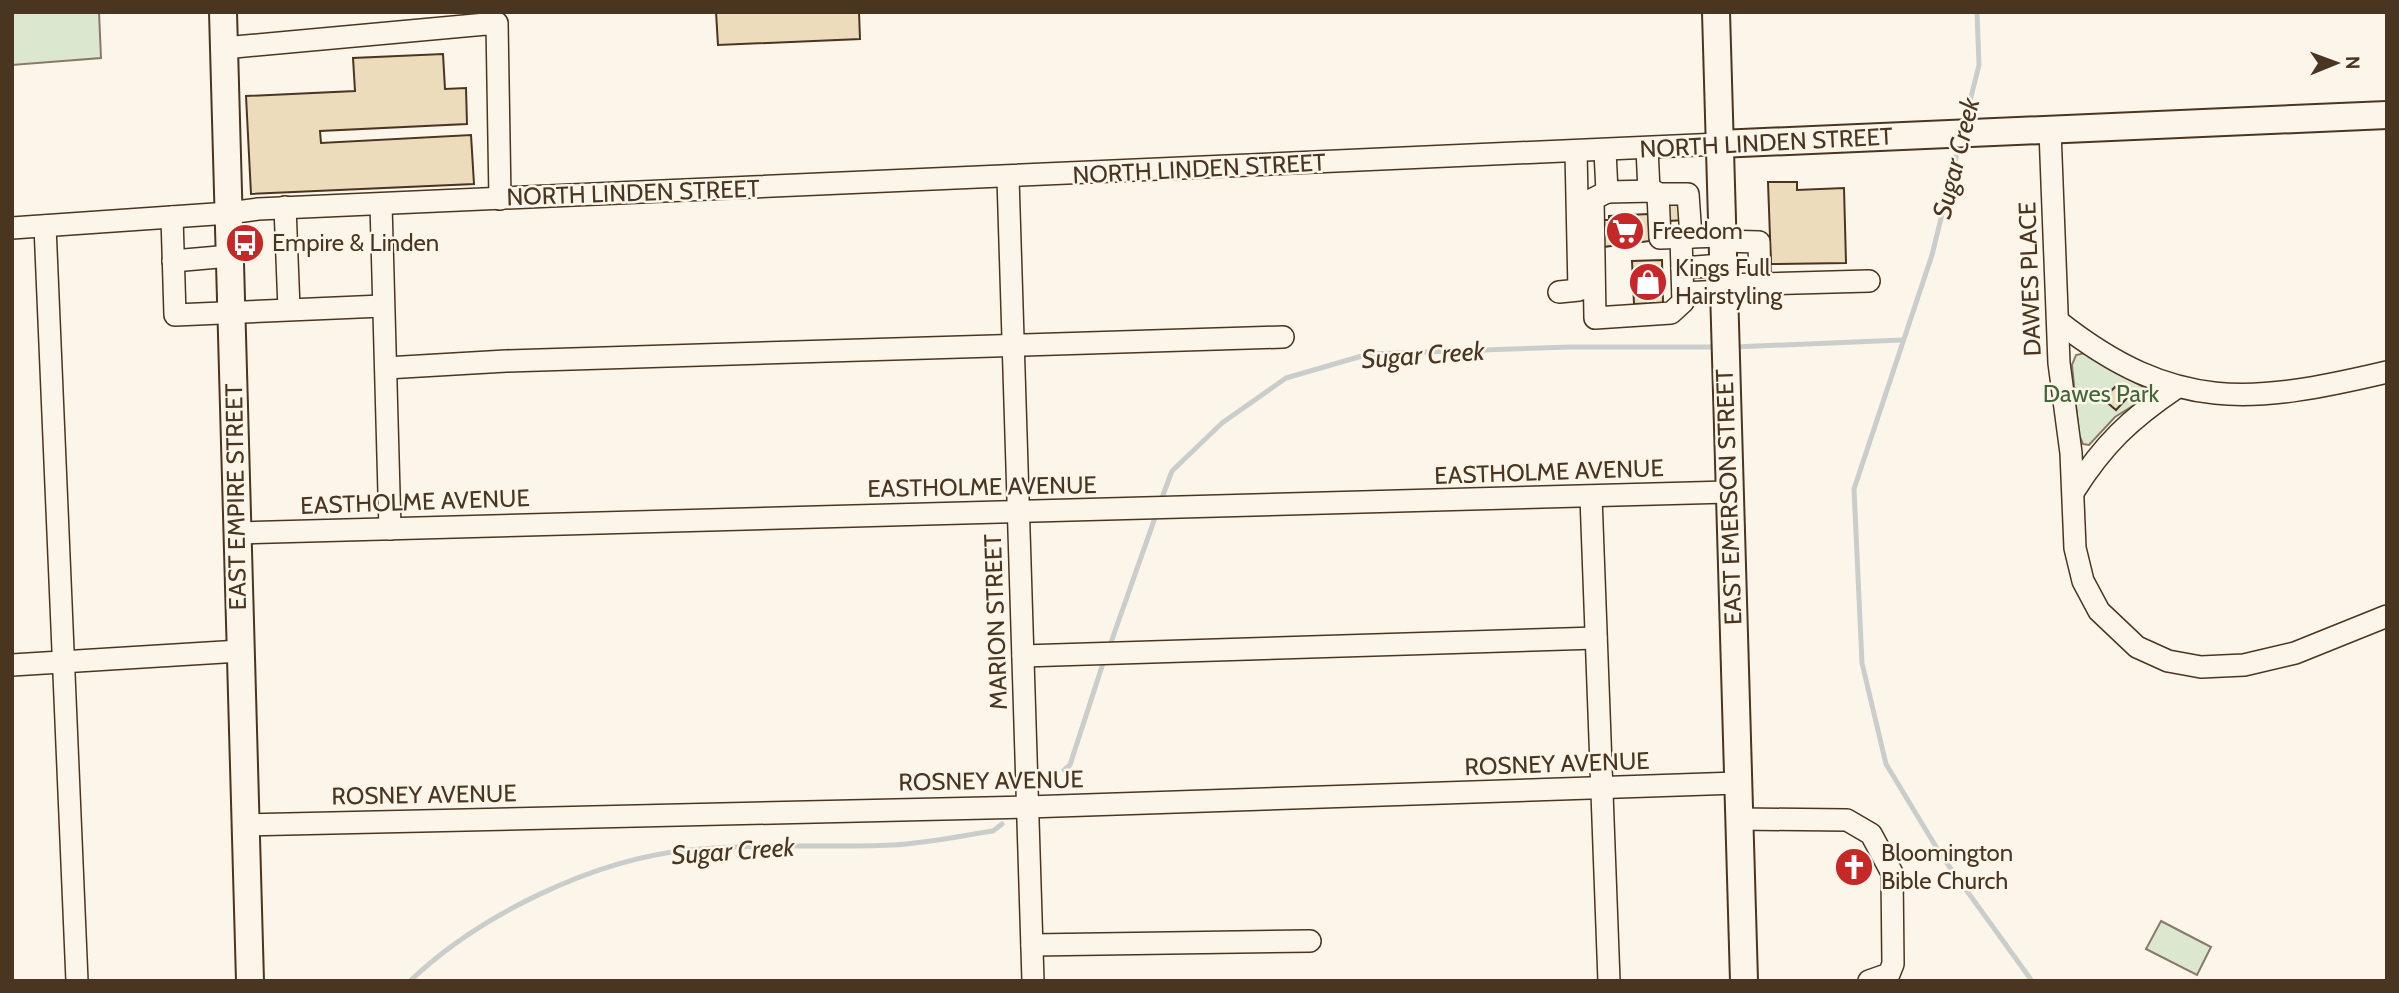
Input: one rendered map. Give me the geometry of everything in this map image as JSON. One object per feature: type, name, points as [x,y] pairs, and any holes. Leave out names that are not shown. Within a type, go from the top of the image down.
[{"type":"main road","name":"EAST EMPIRE STREET","points":[[223,12],[250,981]]},
{"type":"main road","name":"EAST EMERSON STREET","points":[[1716,12],[1744,981]]},
{"type":"main road","name":"NORTH LINDEN STREET","points":[[1719,144],[2387,115]]},
{"type":"street","points":[[224,48],[497,23],[500,199]]},
{"type":"street","name":"DAWES PLACE","points":[[2050,131],[2059,363],[2074,491],[2078,565],[2090,597],[2110,624],[2152,655],[2202,667],[2270,660],[2387,616]]},
{"type":"street","name":"NORTH LINDEN STREET","points":[[12,228],[229,214],[285,207],[1008,178],[1719,144]]},
{"type":"street","points":[[1647,148],[1660,237],[1686,237],[1723,272]]},
{"type":"street","points":[[1605,150],[1607,192]]},
{"type":"street","points":[[1559,292],[1579,290],[1576,152]]},
{"type":"street","name":"MARION STREET","points":[[1008,178],[1033,981]]},
{"type":"street","points":[[1607,192],[1688,194],[1690,204],[1682,268],[1683,302],[1671,313],[1595,318],[1593,199],[1607,192]]},
{"type":"street","points":[[1690,204],[1721,203]]},
{"type":"street","points":[[381,204],[390,529]]},
{"type":"street","points":[[285,207],[289,309]]},
{"type":"street","points":[[172,217],[174,315],[383,306]]},
{"type":"street","points":[[45,226],[77,981]]},
{"type":"street","points":[[1683,293],[1723,272],[1759,242],[1760,284]]},
{"type":"street","points":[[173,261],[230,256]]},
{"type":"street","points":[[1682,268],[1723,272],[1760,284],[1869,281]]},
{"type":"street","points":[[2059,323],[2092,348],[2148,377],[2176,388],[2266,395],[2304,391],[2387,372]]},
{"type":"street","points":[[386,368],[506,361],[1283,337]]},
{"type":"street","points":[[2074,491],[2106,444],[2127,423],[2176,388]]},
{"type":"street","name":"EASTHOLME AVENUE","points":[[238,533],[1728,492]]},
{"type":"street","points":[[1591,496],[1609,981]]},
{"type":"street","points":[[1023,656],[1596,638]]},
{"type":"street","points":[[12,665],[240,651]]},
{"type":"street","name":"ROSNEY AVENUE","points":[[246,825],[1028,807],[1737,783]]},
{"type":"street","points":[[1738,819],[1847,820],[1871,834],[1892,873],[1893,964],[1889,974],[1869,981]]},
{"type":"street","points":[[1032,945],[1310,941]]},
{"type":"green space","points":[[12,12],[99,12],[101,58],[12,65]]},
{"type":"green space","name":"Dawes Park","points":[[2085,353],[2148,390],[2147,397],[2115,417],[2089,445],[2083,444],[2079,435],[2072,365],[2076,355]]},
{"type":"green space","points":[[2161,921],[2211,947],[2197,975],[2146,949]]},
{"type":"building","points":[[716,12],[859,12],[860,39],[718,45]]},
{"type":"building","points":[[443,54],[445,89],[466,88],[467,124],[320,131],[321,143],[471,135],[474,184],[251,194],[246,96],[355,91],[353,58]]},
{"type":"building","points":[[1768,182],[1797,182],[1797,190],[1844,188],[1846,263],[1771,264]]},
{"type":"building","name":"Freedom","points":[[1686,201],[1687,220],[1668,221],[1667,202]]},
{"type":"building","name":"Freedom","points":[[1648,214],[1650,241],[1603,247],[1601,220],[1609,220],[1609,216]]},
{"type":"building","name":"Kings Full Hairstyling","points":[[1662,260],[1663,303],[1634,304],[1632,261]]},
{"type":"building","points":[[2115,387],[2127,398],[2116,410],[2103,399]]},
{"type":"waterway","name":"Sugar Creek","points":[[1964,125],[1979,65],[1977,12]]},
{"type":"waterway","name":"Sugar Creek","points":[[1960,141],[1932,255],[1854,489],[1862,663],[1886,764],[1941,855],[2032,981]]},
{"type":"waterway","name":"Sugar Creek","points":[[1734,347],[1902,340]]},
{"type":"waterway","name":"Sugar Creek","points":[[1160,503],[1172,471],[1222,423],[1286,378],[1369,354],[1570,347],[1717,347]]},
{"type":"waterway","name":"Sugar Creek","points":[[1109,648],[1157,512]]},
{"type":"waterway","name":"Sugar Creek","points":[[1064,770],[1070,765],[1105,657]]},
{"type":"waterway","name":"Sugar Creek","points":[[410,981],[469,934],[504,913],[540,894],[615,865],[653,856],[715,848],[905,844],[993,831],[1002,824]]},
{"type":"place","name":"Freedom","points":[[1625,231]]},
{"type":"place","name":"Empire & Linden","points":[[245,243]]},
{"type":"place","name":"Kings Full Hairstyling","points":[[1648,282]]},
{"type":"place","name":"Bloomington Bible Church","points":[[1854,867]]}]
